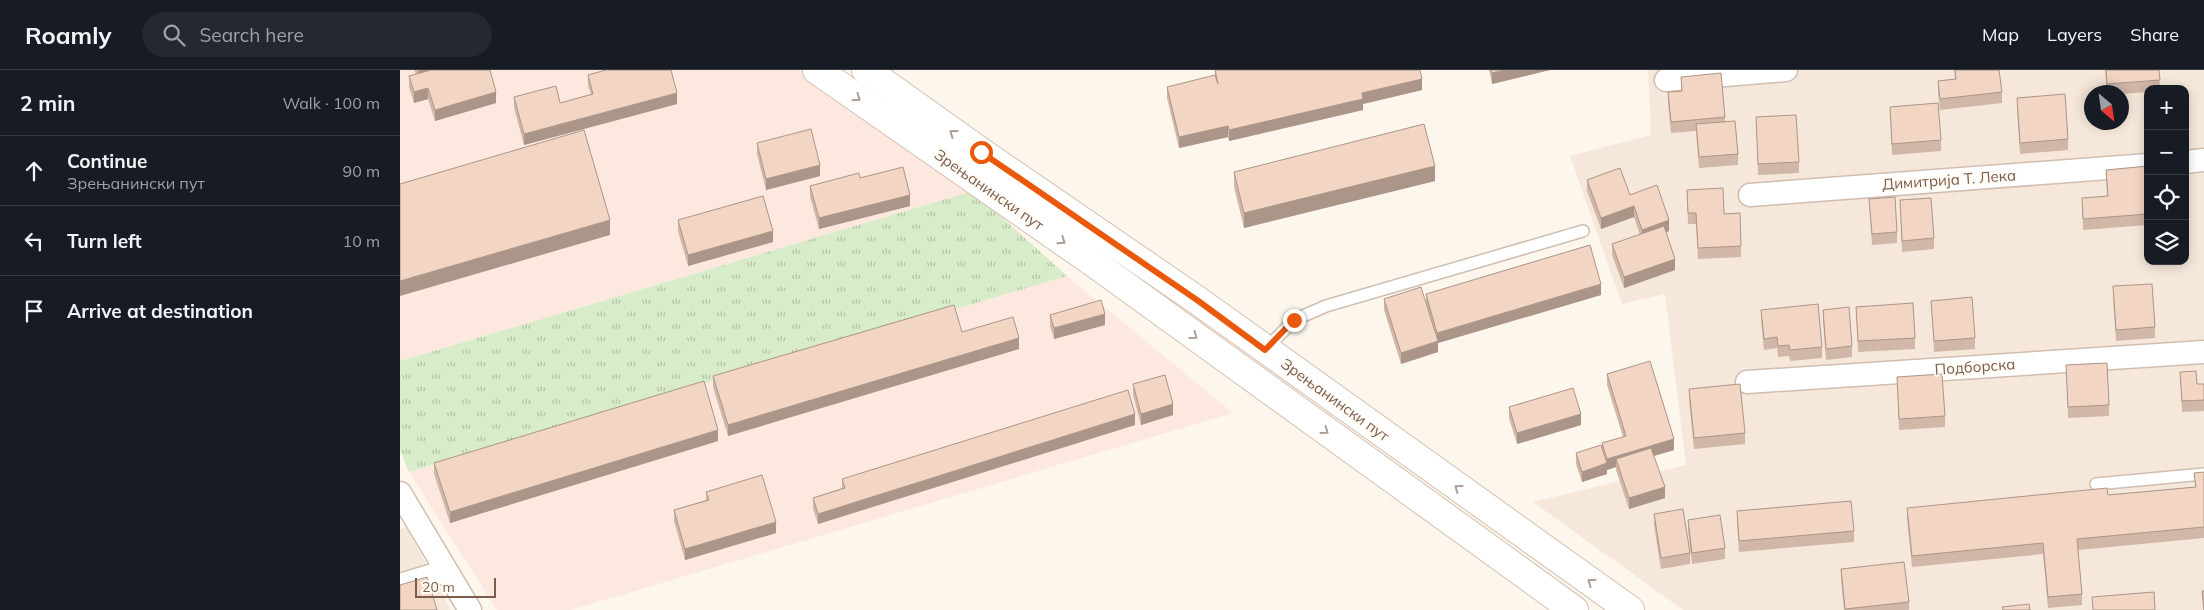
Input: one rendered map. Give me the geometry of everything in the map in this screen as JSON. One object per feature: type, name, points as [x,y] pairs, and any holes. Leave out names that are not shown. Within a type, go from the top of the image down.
[{"type":"main road","name":"Зрењанински пут","points":[[816,70],[1094,263],[1574,610]]},
{"type":"main road","name":"Зрењанински пут","points":[[866,70],[981,152],[1197,300],[1630,610]]},
{"type":"street","points":[[1666,80],[1786,70]]},
{"type":"street","points":[[2189,162],[2204,160]]},
{"type":"street","name":"Димитрија Т. Лека","points":[[1750,195],[2144,165]]},
{"type":"street","name":"Подборска","points":[[1747,382],[2204,352]]},
{"type":"street","points":[[400,493],[470,610]]},
{"type":"street","points":[[400,586],[446,571]]},
{"type":"lane","points":[[1265,350],[1294,320],[1326,306],[1583,231]]},
{"type":"lane","points":[[2096,484],[2204,474]]},
{"type":"shaded area","points":[[400,70],[801,70],[973,191],[400,361]]},
{"type":"shaded area","points":[[1648,70],[2204,70],[2204,610],[1683,610],[1533,502],[1686,465],[1665,294],[1622,304],[1570,156],[1651,135]]},
{"type":"shaded area","points":[[1067,276],[1233,413],[571,610],[497,610],[409,472]]},
{"type":"shaded area","points":[[406,527],[451,610],[400,610],[400,529]]},
{"type":"green space","points":[[973,191],[1067,276],[409,472],[400,450],[400,361]]},
{"type":"building","points":[[431,70],[490,70],[496,92],[435,110],[428,88],[414,92],[409,76]]},
{"type":"building","points":[[606,70],[671,70],[677,93],[524,134],[514,97],[556,86],[560,103],[593,94],[588,75]]},
{"type":"building","points":[[1215,70],[1420,70],[1422,79],[1362,93],[1363,99],[1229,130],[1228,126],[1179,137],[1167,87],[1215,75],[1218,84]]},
{"type":"building","points":[[1491,70],[1506,70],[1492,73]]},
{"type":"building","points":[[1955,70],[1999,70],[2002,92],[1940,99],[1938,81],[1956,79]]},
{"type":"building","points":[[2106,70],[2159,70],[2160,80],[2107,84]]},
{"type":"building","points":[[1721,73],[1725,117],[1671,122],[1668,92],[1682,91],[1681,77]]},
{"type":"building","points":[[2065,94],[2068,139],[2020,143],[2017,98]]},
{"type":"building","points":[[1938,103],[1941,140],[1892,144],[1890,107]]},
{"type":"building","points":[[1796,115],[1799,162],[1758,164],[1756,117]]},
{"type":"building","points":[[1735,121],[1738,154],[1699,157],[1696,124]]},
{"type":"building","points":[[1424,124],[1435,166],[1244,213],[1234,172]]},
{"type":"building","points":[[811,129],[820,165],[766,179],[757,143]]},
{"type":"building","points":[[584,130],[610,220],[400,281],[400,184]]},
{"type":"building","points":[[2144,166],[2144,214],[2083,219],[2082,198],[2108,196],[2106,170]]},
{"type":"building","points":[[903,167],[910,195],[819,218],[810,186],[859,173],[860,178]]},
{"type":"building","points":[[1620,168],[1630,195],[1657,185],[1669,220],[1642,230],[1634,206],[1601,218],[1587,180]]},
{"type":"building","points":[[1723,188],[1724,214],[1740,213],[1741,246],[1698,248],[1696,213],[1688,213],[1687,190]]},
{"type":"building","points":[[763,196],[773,231],[688,255],[678,220]]},
{"type":"building","points":[[1895,197],[1897,232],[1872,234],[1869,199]]},
{"type":"building","points":[[1931,198],[1934,238],[1902,241],[1900,200]]},
{"type":"building","points":[[1664,226],[1675,259],[1624,277],[1612,244]]},
{"type":"building","points":[[1590,245],[1601,284],[1437,333],[1426,294]]},
{"type":"building","points":[[2152,284],[2155,327],[2116,330],[2113,286]]},
{"type":"building","points":[[1421,287],[1438,341],[1401,353],[1384,299]]},
{"type":"building","points":[[1972,297],[1975,338],[1934,341],[1931,301]]},
{"type":"building","points":[[1101,300],[1105,314],[1054,328],[1050,315]]},
{"type":"building","points":[[1913,303],[1915,338],[1858,341],[1856,307]]},
{"type":"building","points":[[1818,304],[1822,347],[1790,350],[1789,345],[1778,346],[1777,337],[1764,339],[1761,310]]},
{"type":"building","points":[[954,305],[962,332],[1013,317],[1019,338],[728,425],[713,376]]},
{"type":"building","points":[[1849,307],[1852,346],[1826,349],[1823,310]]},
{"type":"building","points":[[1650,361],[1674,439],[1607,459],[1602,443],[1626,436],[1607,374]]},
{"type":"building","points":[[2107,363],[2109,405],[2068,407],[2066,365]]},
{"type":"building","points":[[2196,371],[2197,384],[2204,384],[2204,400],[2182,401],[2180,372]]},
{"type":"building","points":[[1942,374],[1945,416],[1899,419],[1897,377]]},
{"type":"building","points":[[1165,375],[1173,404],[1141,414],[1133,384]]},
{"type":"building","points":[[704,381],[718,430],[450,512],[434,463]]},
{"type":"building","points":[[1740,384],[1745,433],[1694,438],[1689,389]]},
{"type":"building","points":[[1573,388],[1581,414],[1517,433],[1509,407]]},
{"type":"building","points":[[1128,390],[1135,414],[818,514],[813,498],[845,488],[842,479]]},
{"type":"building","points":[[1601,445],[1607,463],[1582,472],[1576,453]]},
{"type":"building","points":[[1651,448],[1665,487],[1629,498],[1616,459]]},
{"type":"building","points":[[2204,472],[2204,527],[2077,539],[2082,594],[2048,597],[2043,543],[1912,556],[1907,508],[2107,488],[2108,495],[2196,487],[2194,473]]},
{"type":"building","points":[[762,475],[776,522],[685,549],[674,510],[709,500],[706,492]]},
{"type":"building","points":[[1851,501],[1854,531],[1739,541],[1737,511]]},
{"type":"building","points":[[1683,509],[1690,553],[1661,558],[1654,514]]},
{"type":"building","points":[[1720,515],[1725,548],[1692,553],[1688,520]]},
{"type":"building","points":[[1904,562],[1909,602],[1845,609],[1841,569]]},
{"type":"building","points":[[427,577],[437,610],[400,610],[400,585]]},
{"type":"building","points":[[2202,591],[2204,591],[2204,610]]},
{"type":"building","points":[[2154,592],[2155,610],[2093,610],[2092,597]]},
{"type":"building","points":[[2029,604],[2030,610],[2003,610],[2002,607]]},
{"type":"route","points":[[981,152],[1197,300],[1265,350],[1294,320]]}]
